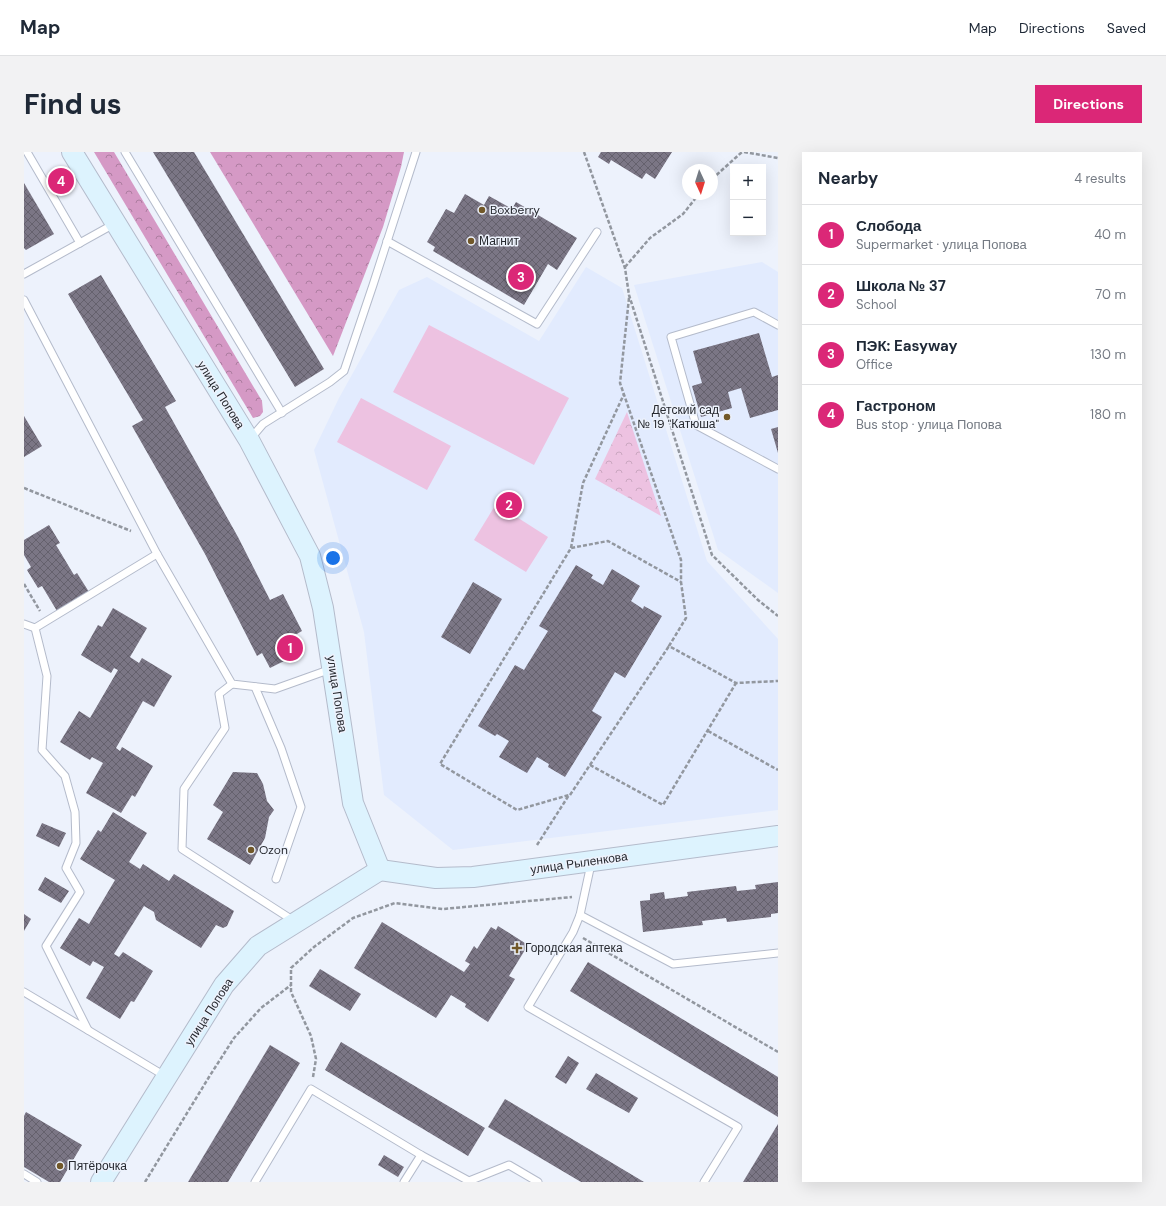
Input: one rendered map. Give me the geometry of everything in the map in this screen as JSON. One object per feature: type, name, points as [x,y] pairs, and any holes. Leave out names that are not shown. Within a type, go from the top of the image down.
[{"type":"street","name":"улица Попова","points":[[72,152],[249,440],[310,556],[323,608],[354,803],[380,870],[258,946],[224,985],[101,1182]]},
{"type":"street","name":"улица Рыленкова","points":[[380,870],[436,878],[473,877],[778,836]]},
{"type":"lane","points":[[27,152],[80,242]]},
{"type":"lane","points":[[125,152],[282,413]]},
{"type":"lane","points":[[249,440],[263,424],[330,382],[344,371],[416,152]]},
{"type":"lane","points":[[24,274],[115,224]]},
{"type":"lane","points":[[388,241],[536,324],[598,232]]},
{"type":"lane","points":[[24,300],[148,538],[232,684]]},
{"type":"lane","points":[[778,325],[754,312],[671,337],[696,425],[778,469]]},
{"type":"lane","points":[[35,628],[157,554]]},
{"type":"lane","points":[[24,624],[35,628]]},
{"type":"lane","points":[[35,628],[47,676],[42,750],[65,776],[75,812],[76,843],[66,868],[80,892],[46,946],[88,1030]]},
{"type":"lane","points":[[296,922],[182,849],[184,789],[225,728],[219,694],[232,684],[275,689],[333,668]]},
{"type":"lane","points":[[255,687],[281,748],[301,807],[276,878]]},
{"type":"lane","points":[[591,861],[580,915],[574,932],[528,1007],[738,1127],[704,1182]]},
{"type":"lane","points":[[580,915],[673,964],[778,953]]},
{"type":"lane","points":[[24,992],[167,1077]]},
{"type":"lane","points":[[255,1182],[311,1090],[421,1155],[470,1181],[509,1165],[538,1182]]},
{"type":"lane","points":[[404,1182],[421,1155]]},
{"type":"lane","points":[[24,1174],[37,1182]]},
{"type":"path","points":[[584,152],[625,268],[629,295],[712,555],[758,600],[778,616]]},
{"type":"path","points":[[718,174],[743,152],[778,158]]},
{"type":"path","points":[[625,268],[650,238],[683,214],[694,200]]},
{"type":"path","points":[[537,845],[686,618],[680,582],[681,560],[620,383],[629,295]]},
{"type":"path","points":[[570,795],[517,810],[440,764],[571,548],[583,483],[624,394]]},
{"type":"path","points":[[24,488],[148,538]]},
{"type":"path","points":[[571,548],[608,541],[680,582]]},
{"type":"path","points":[[24,584],[46,621]]},
{"type":"path","points":[[669,646],[736,683],[778,681]]},
{"type":"path","points":[[590,765],[663,805],[736,683]]},
{"type":"path","points":[[708,731],[778,770]]},
{"type":"path","points":[[311,1090],[316,1059],[311,1036],[291,992],[291,968],[314,947],[353,918],[396,903],[443,909],[584,896]]},
{"type":"path","points":[[574,932],[778,1052]]},
{"type":"path","points":[[145,1182],[209,1076],[234,1038],[261,1008],[291,984]]},
{"type":"shaded area","name":"Детский сад № 19 \"Катюша\"","points":[[762,262],[778,272],[778,593],[718,550],[634,285]]},
{"type":"shaded area","points":[[586,267],[622,288],[707,561],[778,639],[778,810],[453,850],[384,795],[364,632],[314,450],[339,398],[399,290],[427,277],[539,341]]},
{"type":"green space","points":[[94,152],[114,152],[262,401],[263,412],[260,416],[253,418]]},
{"type":"green space","points":[[210,152],[404,152],[383,227],[333,356]]},
{"type":"green space","points":[[429,325],[569,398],[534,465],[393,392]]},
{"type":"green space","points":[[361,398],[451,446],[427,490],[337,442]]},
{"type":"green space","points":[[627,412],[661,516],[595,479]]},
{"type":"green space","points":[[496,504],[548,537],[526,572],[474,540]]},
{"type":"building","points":[[153,152],[194,152],[324,369],[295,387]]},
{"type":"building","points":[[601,152],[672,152],[655,179],[646,173],[642,179],[611,160],[609,164],[598,157]]},
{"type":"building","points":[[24,183],[54,234],[26,250],[24,248]]},
{"type":"building","points":[[465,194],[484,205],[489,196],[512,209],[516,202],[577,238],[557,270],[548,264],[524,305],[433,251],[435,247],[427,242],[446,209],[454,213]]},
{"type":"building","points":[[101,275],[176,401],[165,407],[238,537],[270,600],[283,594],[302,631],[295,635],[304,651],[270,668],[262,653],[257,656],[205,554],[132,426],[143,420],[68,294]]},
{"type":"building","points":[[759,333],[772,377],[778,375],[778,410],[750,418],[741,388],[728,392],[732,408],[701,417],[692,386],[702,383],[693,351]]},
{"type":"building","points":[[24,416],[42,446],[24,457]]},
{"type":"building","points":[[778,427],[778,453],[771,429]]},
{"type":"building","points":[[49,525],[60,543],[56,545],[74,575],[77,573],[89,592],[57,611],[42,586],[38,588],[27,570],[31,567],[24,555],[24,540]]},
{"type":"building","points":[[576,565],[593,575],[591,578],[603,585],[612,569],[640,586],[631,601],[643,609],[644,606],[662,616],[625,678],[615,672],[592,711],[602,717],[565,777],[548,767],[549,764],[537,757],[527,773],[499,757],[509,741],[497,734],[495,736],[478,726],[515,665],[524,670],[548,631],[539,626]]},
{"type":"building","points":[[473,582],[502,599],[470,654],[441,637]]},
{"type":"building","points":[[113,608],[147,628],[130,657],[139,663],[142,658],[172,676],[154,707],[143,701],[116,748],[120,751],[122,747],[153,766],[135,797],[132,795],[121,813],[86,793],[103,763],[92,757],[90,760],[60,742],[79,711],[90,718],[118,670],[114,668],[111,673],[81,655],[98,625],[102,627]]},
{"type":"building","points":[[233,772],[257,773],[263,784],[267,801],[274,810],[269,817],[265,838],[250,865],[207,839],[223,812],[213,805]]},
{"type":"building","points":[[113,812],[147,833],[129,862],[140,869],[143,864],[169,881],[174,874],[234,911],[227,926],[223,928],[216,925],[201,948],[156,920],[154,912],[144,906],[114,954],[119,957],[123,952],[153,971],[134,1002],[131,1001],[120,1019],[86,998],[104,967],[93,961],[90,966],[60,948],[79,918],[89,924],[115,880],[80,859],[98,830],[101,832]]},
{"type":"building","points":[[42,823],[66,833],[59,847],[36,836]]},
{"type":"building","points":[[45,877],[69,891],[61,903],[38,890]]},
{"type":"building","points":[[778,882],[778,913],[771,914],[771,917],[727,922],[726,918],[702,921],[703,925],[643,932],[640,901],[650,900],[650,894],[664,892],[665,899],[688,896],[687,892],[736,886],[737,891],[756,889],[755,885]]},
{"type":"building","points":[[24,914],[31,919],[24,931]]},
{"type":"building","points":[[382,922],[464,972],[470,964],[465,961],[474,946],[477,949],[491,927],[496,930],[498,926],[528,945],[509,976],[515,979],[488,1022],[465,1007],[466,1004],[451,995],[436,1018],[354,968]]},
{"type":"building","points":[[588,962],[778,1077],[778,1117],[570,991]]},
{"type":"building","points":[[320,969],[361,994],[350,1011],[309,986]]},
{"type":"building","points":[[341,1042],[485,1128],[468,1156],[325,1070]]},
{"type":"building","points":[[270,1045],[300,1063],[228,1182],[188,1182]]},
{"type":"building","points":[[568,1056],[579,1063],[566,1084],[555,1077]]},
{"type":"building","points":[[596,1073],[638,1098],[629,1113],[586,1089]]},
{"type":"building","points":[[505,1099],[644,1182],[581,1182],[488,1127]]},
{"type":"building","points":[[26,1112],[82,1145],[60,1182],[49,1182],[24,1167],[24,1116]]},
{"type":"building","points":[[778,1124],[778,1182],[743,1182]]},
{"type":"building","points":[[384,1155],[404,1167],[398,1177],[378,1165]]},
{"type":"place","name":"Гастроном","points":[[61,181]]},
{"type":"place","name":"Boxberry","points":[[482,210]]},
{"type":"place","name":"Магнит","points":[[471,241]]},
{"type":"place","name":"ПЭК: Easyway","points":[[521,277]]},
{"type":"place","name":"Детский сад № 19 \"Катюша\"","points":[[727,417]]},
{"type":"place","name":"Школа № 37","points":[[509,505]]},
{"type":"place","name":"Слобода","points":[[290,648]]},
{"type":"place","name":"Ozon","points":[[251,850]]},
{"type":"place","name":"Городская аптека","points":[[517,948]]},
{"type":"place","name":"Пятёрочка","points":[[60,1166]]}]
